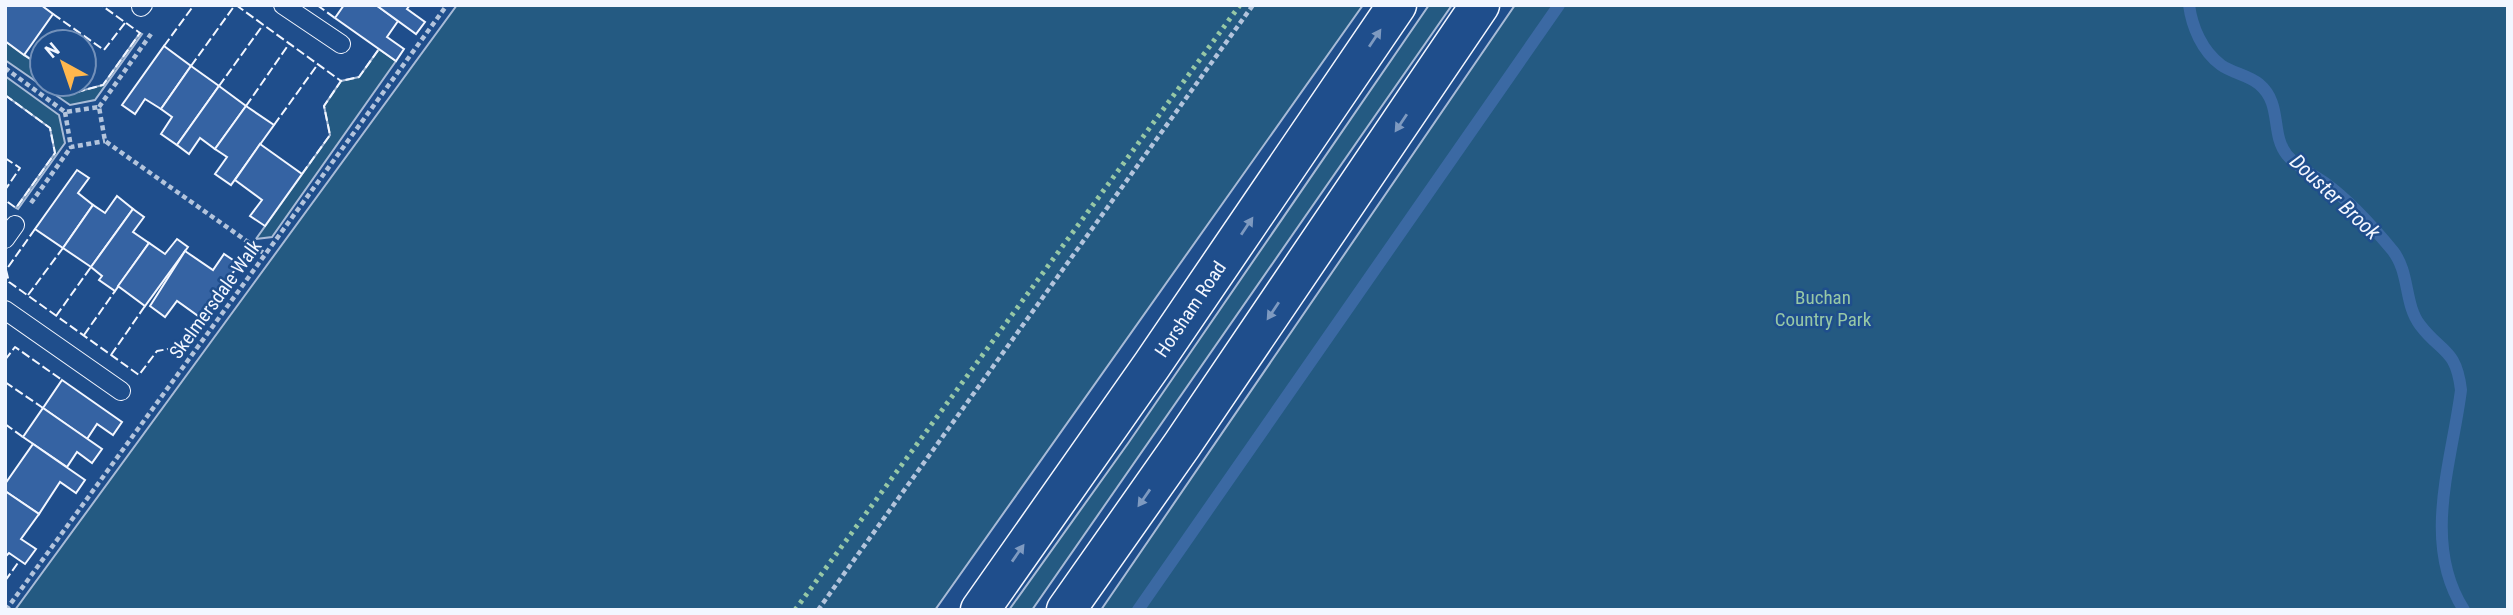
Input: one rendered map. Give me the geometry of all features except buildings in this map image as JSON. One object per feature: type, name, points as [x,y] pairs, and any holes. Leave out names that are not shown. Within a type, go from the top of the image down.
[{"type":"main road","name":"Horsham Road","points":[[980,610],[1152,365],[1398,5]]},
{"type":"main road","points":[[1066,610],[1182,445],[1480,5]]},
{"type":"lane","points":[[284,5],[341,44]]},
{"type":"lane","points":[[5,310],[121,391]]},
{"type":"path","name":"Skelmersdale Walk","points":[[6,610],[447,5]]},
{"type":"path","points":[[818,610],[1253,5]]},
{"type":"path","points":[[65,112],[99,107],[150,37],[150,29],[137,15],[142,6]]},
{"type":"path","points":[[5,68],[65,112],[71,147]]},
{"type":"path","points":[[99,107],[105,141],[265,254]]},
{"type":"path","points":[[10,232],[71,147],[105,141]]},
{"type":"green space","points":[[457,5],[1363,5],[935,610],[15,610]]},
{"type":"green space","points":[[1429,5],[1452,5],[1032,610],[1009,610],[1129,442]]},
{"type":"green space","name":"Buchan Country Park","points":[[1515,5],[2508,5],[2508,610],[1101,610]]},
{"type":"green space","points":[[140,33],[142,34],[98,96],[98,86],[103,85]]},
{"type":"green space","points":[[5,41],[28,57],[28,76],[5,60]]},
{"type":"green space","points":[[379,49],[396,61],[272,237],[256,239],[330,135],[324,106],[341,81],[359,77]]},
{"type":"green space","points":[[5,76],[28,93],[28,98],[35,98],[59,115],[65,143],[18,209],[16,208],[55,153],[50,128],[5,95]]},
{"type":"green space","points":[[60,98],[96,98],[95,100],[70,105]]},
{"type":"waterway","points":[[1138,610],[1559,5]]},
{"type":"waterway","name":"Douster Brook","points":[[2189,5],[2195,30],[2208,53],[2221,65],[2255,81],[2266,92],[2274,110],[2279,138],[2287,155],[2343,198],[2393,251],[2402,269],[2415,317],[2455,366],[2461,390],[2443,502],[2442,530],[2444,557],[2451,584],[2464,610]]},
{"type":"hedge","points":[[795,610],[1240,5]]},
{"type":"fence","points":[[98,86],[103,85],[140,33],[101,5]]},
{"type":"fence","points":[[164,46],[194,5]]},
{"type":"fence","points":[[191,66],[235,5]]},
{"type":"fence","points":[[236,5],[341,81]]},
{"type":"fence","points":[[317,5],[335,18]]},
{"type":"fence","points":[[53,14],[104,50],[125,23]]},
{"type":"fence","points":[[219,86],[263,25]]},
{"type":"fence","points":[[246,106],[289,44]]},
{"type":"fence","points":[[302,174],[330,135],[324,106],[341,81],[359,77],[379,49]]},
{"type":"fence","points":[[24,55],[28,58]]},
{"type":"fence","points":[[274,125],[318,64]]},
{"type":"fence","points":[[5,95],[50,128],[55,153],[16,208],[5,200]]},
{"type":"fence","points":[[5,158],[20,168],[5,190]]},
{"type":"fence","points":[[35,229],[6,270],[9,282],[139,375],[157,351],[180,347],[201,318]]},
{"type":"fence","points":[[28,295],[63,248]]},
{"type":"fence","points":[[56,316],[91,267]]},
{"type":"fence","points":[[84,335],[115,291]]},
{"type":"fence","points":[[111,355],[145,306]]},
{"type":"fence","points":[[5,360],[15,347],[62,380]]},
{"type":"fence","points":[[5,382],[43,408]]},
{"type":"fence","points":[[5,424],[23,437]]},
{"type":"fence","points":[[5,581],[20,560]]}]
